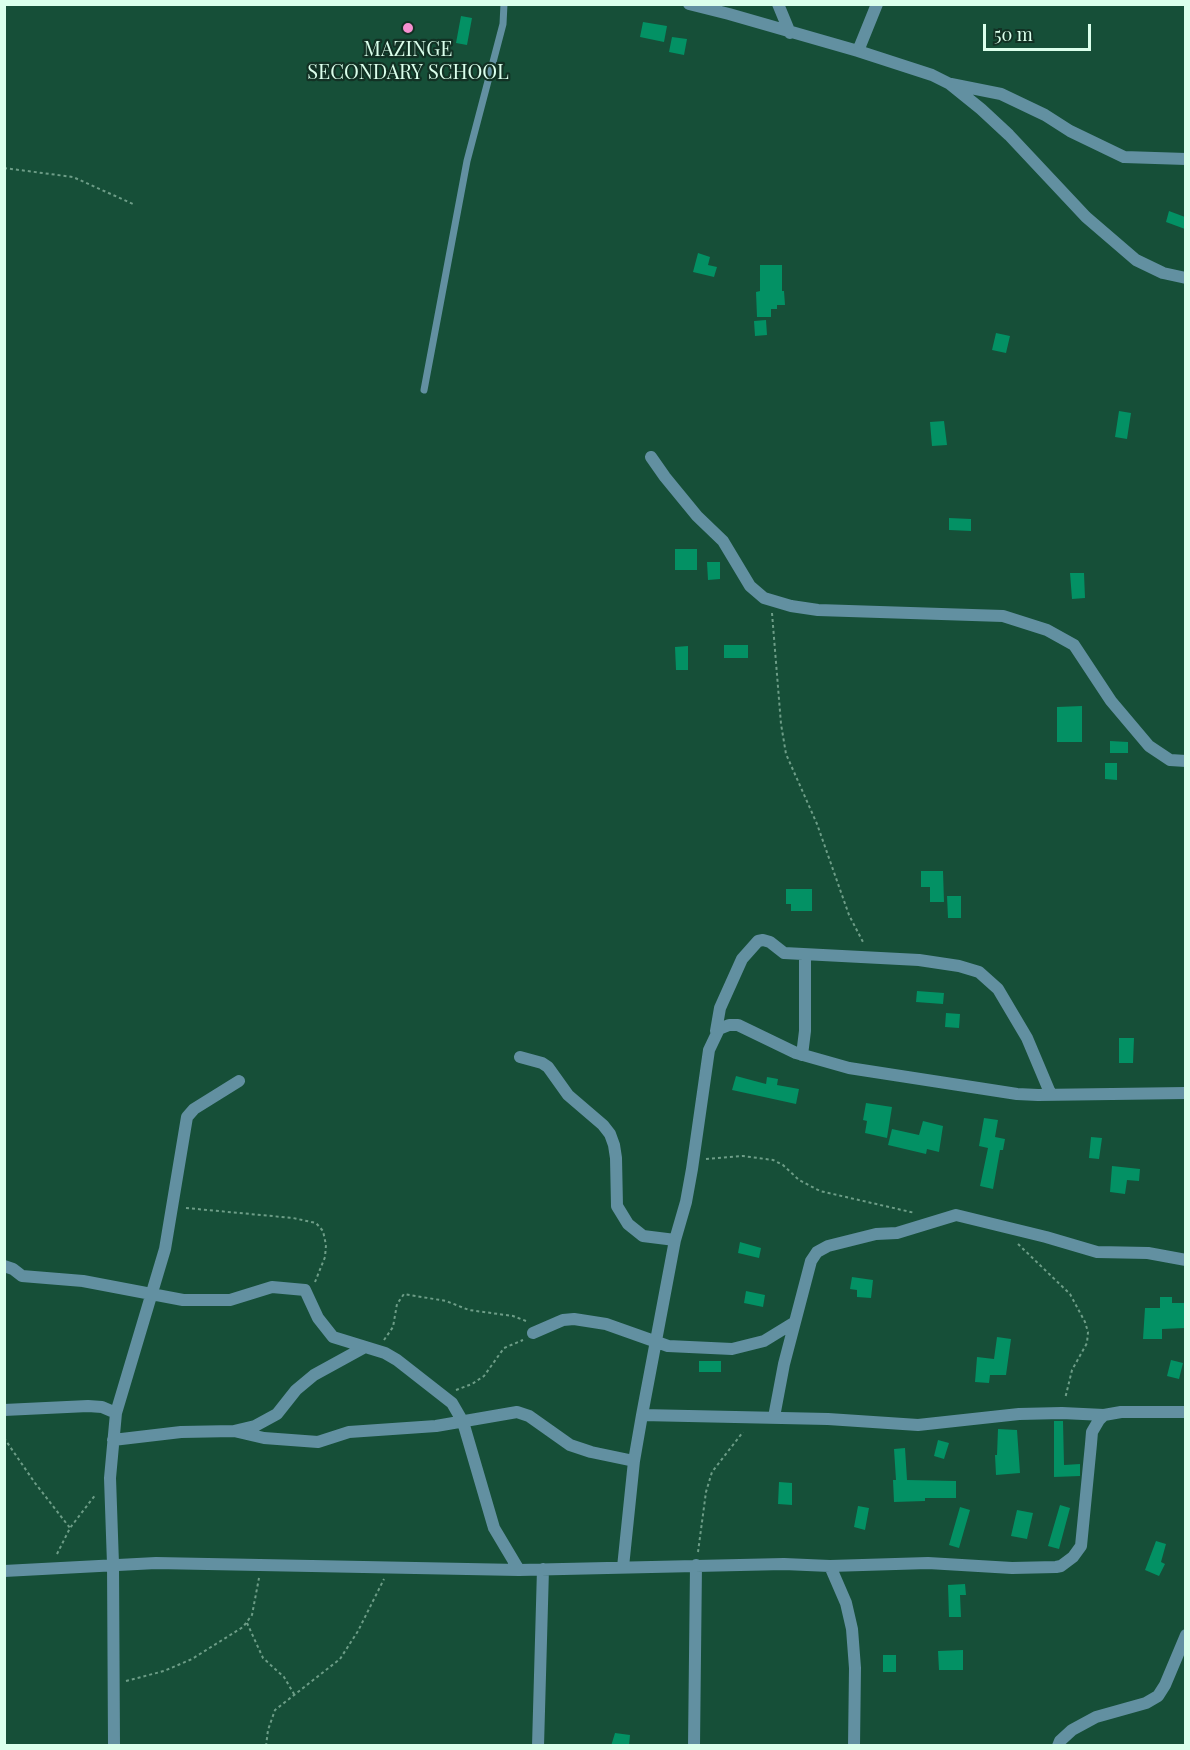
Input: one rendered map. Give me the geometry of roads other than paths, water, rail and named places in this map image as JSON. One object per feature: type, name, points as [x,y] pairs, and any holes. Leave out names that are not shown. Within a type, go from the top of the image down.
[{"type":"street","points":[[689,4],[858,51],[932,75],[950,84],[1009,135],[1086,217],[1128,253],[1152,270],[1185,278]]},
{"type":"street","points":[[778,4],[790,33]]},
{"type":"street","points":[[858,51],[877,4]]},
{"type":"street","points":[[950,84],[1001,94],[1124,157],[1185,159]]},
{"type":"street","points":[[651,457],[697,516],[723,541],[757,594],[771,601],[791,606],[828,610],[1002,616],[1047,630],[1074,645],[1111,701],[1149,746],[1170,760],[1185,761]]},
{"type":"street","points":[[623,1566],[634,1461],[675,1240],[686,1202],[709,1050],[716,1032],[720,1008],[741,959],[758,942],[768,940],[782,952],[936,962],[972,969],[998,989],[1016,1017],[1051,1095]]},
{"type":"street","points":[[802,1055],[805,1031],[805,955]]},
{"type":"street","points":[[716,1032],[729,1025],[738,1025],[802,1055],[849,1068],[1017,1094],[1185,1093]]},
{"type":"street","points":[[520,1056],[548,1067],[568,1095],[603,1125],[610,1134],[616,1158],[617,1206],[628,1224],[643,1236],[675,1240]]},
{"type":"street","points":[[114,1746],[115,1683],[110,1478],[116,1413],[165,1249],[188,1114],[239,1081]]},
{"type":"street","points":[[774,1417],[811,1261],[822,1248],[872,1235],[897,1233],[956,1215],[1097,1252],[1148,1253],[1185,1260]]},
{"type":"street","points":[[4,1266],[22,1276],[83,1281],[183,1300],[230,1300],[268,1287],[304,1289],[318,1318],[329,1334],[339,1340],[370,1348],[398,1360],[452,1403],[463,1422],[490,1519],[499,1539],[519,1570]]},
{"type":"street","points":[[533,1333],[563,1320],[574,1319],[606,1324],[656,1344],[700,1349],[740,1348],[764,1341],[795,1322]]},
{"type":"street","points":[[113,1440],[181,1432],[234,1431],[255,1426],[274,1416],[296,1390],[314,1375],[370,1348]]},
{"type":"street","points":[[4,1410],[88,1406],[102,1407],[116,1413]]},
{"type":"street","points":[[234,1431],[264,1438],[312,1442],[349,1432],[419,1428],[510,1412],[522,1413],[570,1445],[634,1461]]},
{"type":"street","points":[[642,1414],[774,1417],[918,1425],[1019,1414],[1185,1413]]},
{"type":"street","points":[[4,1571],[156,1563],[519,1570],[784,1564],[830,1566],[928,1563],[1012,1568],[1061,1566],[1073,1557],[1081,1546],[1092,1432],[1104,1415]]},
{"type":"street","points":[[694,1746],[696,1565]]},
{"type":"street","points":[[830,1566],[846,1603],[852,1629],[855,1668],[854,1746]]},
{"type":"street","points":[[538,1746],[543,1569]]},
{"type":"street","points":[[1058,1746],[1072,1730],[1096,1717],[1146,1703],[1158,1696],[1165,1685],[1185,1635]]},
{"type":"lane","points":[[424,390],[468,161],[503,24],[504,4]]},
{"type":"place","name":"MAZINGE SECONDARY SCHOOL","points":[[408,28]]}]
